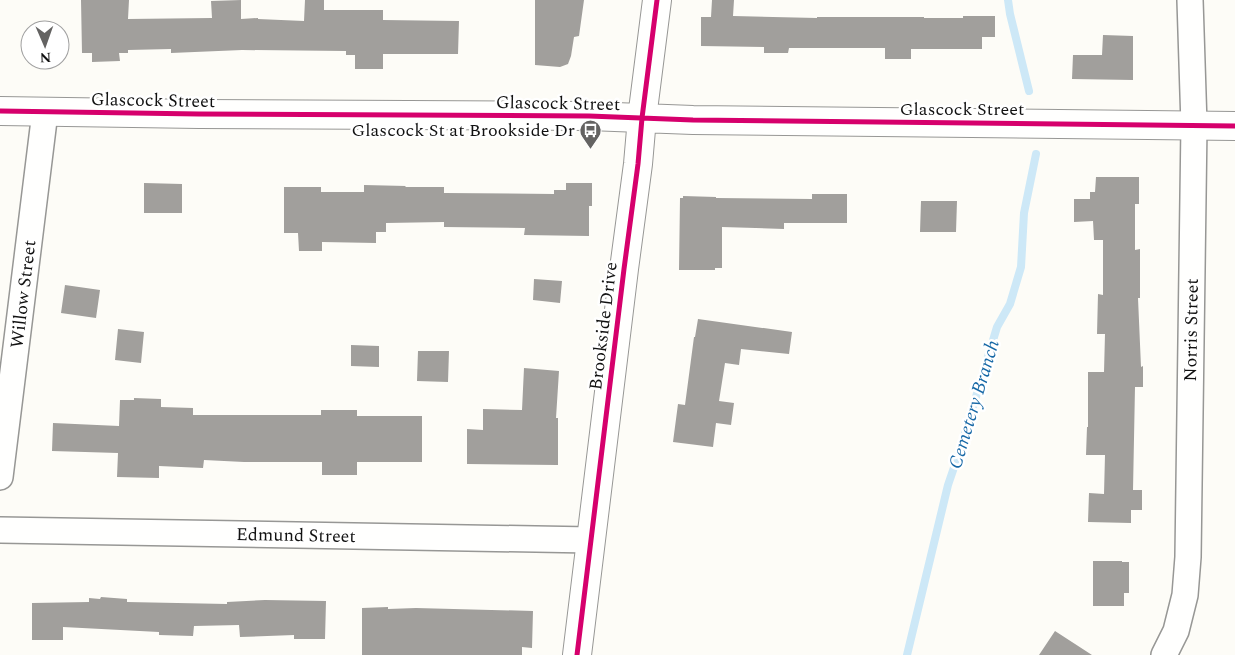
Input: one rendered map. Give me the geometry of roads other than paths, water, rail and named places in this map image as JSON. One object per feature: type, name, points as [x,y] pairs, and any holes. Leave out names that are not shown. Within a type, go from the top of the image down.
[{"type":"street","name":"Brookside Drive","points":[[577,655],[657,0]]},
{"type":"street","name":"Norris Street","points":[[1164,655],[1176,631],[1185,595],[1188,557],[1194,125],[1190,0]]},
{"type":"street","name":"Glascock Street","points":[[0,111],[589,116],[854,123],[1235,126]]},
{"type":"street","name":"Willow Street","points":[[0,477],[45,112]]},
{"type":"street","name":"Edmund Street","points":[[0,530],[591,540]]},
{"type":"waterway","name":"Cemetery Branch","points":[[1008,0],[1029,91]]},
{"type":"waterway","name":"Cemetery Branch","points":[[907,655],[948,485],[997,327],[1010,304],[1021,267],[1024,213],[1036,154]]},
{"type":"place","name":"Glascock St at Brookside Dr","points":[[591,149]]}]
